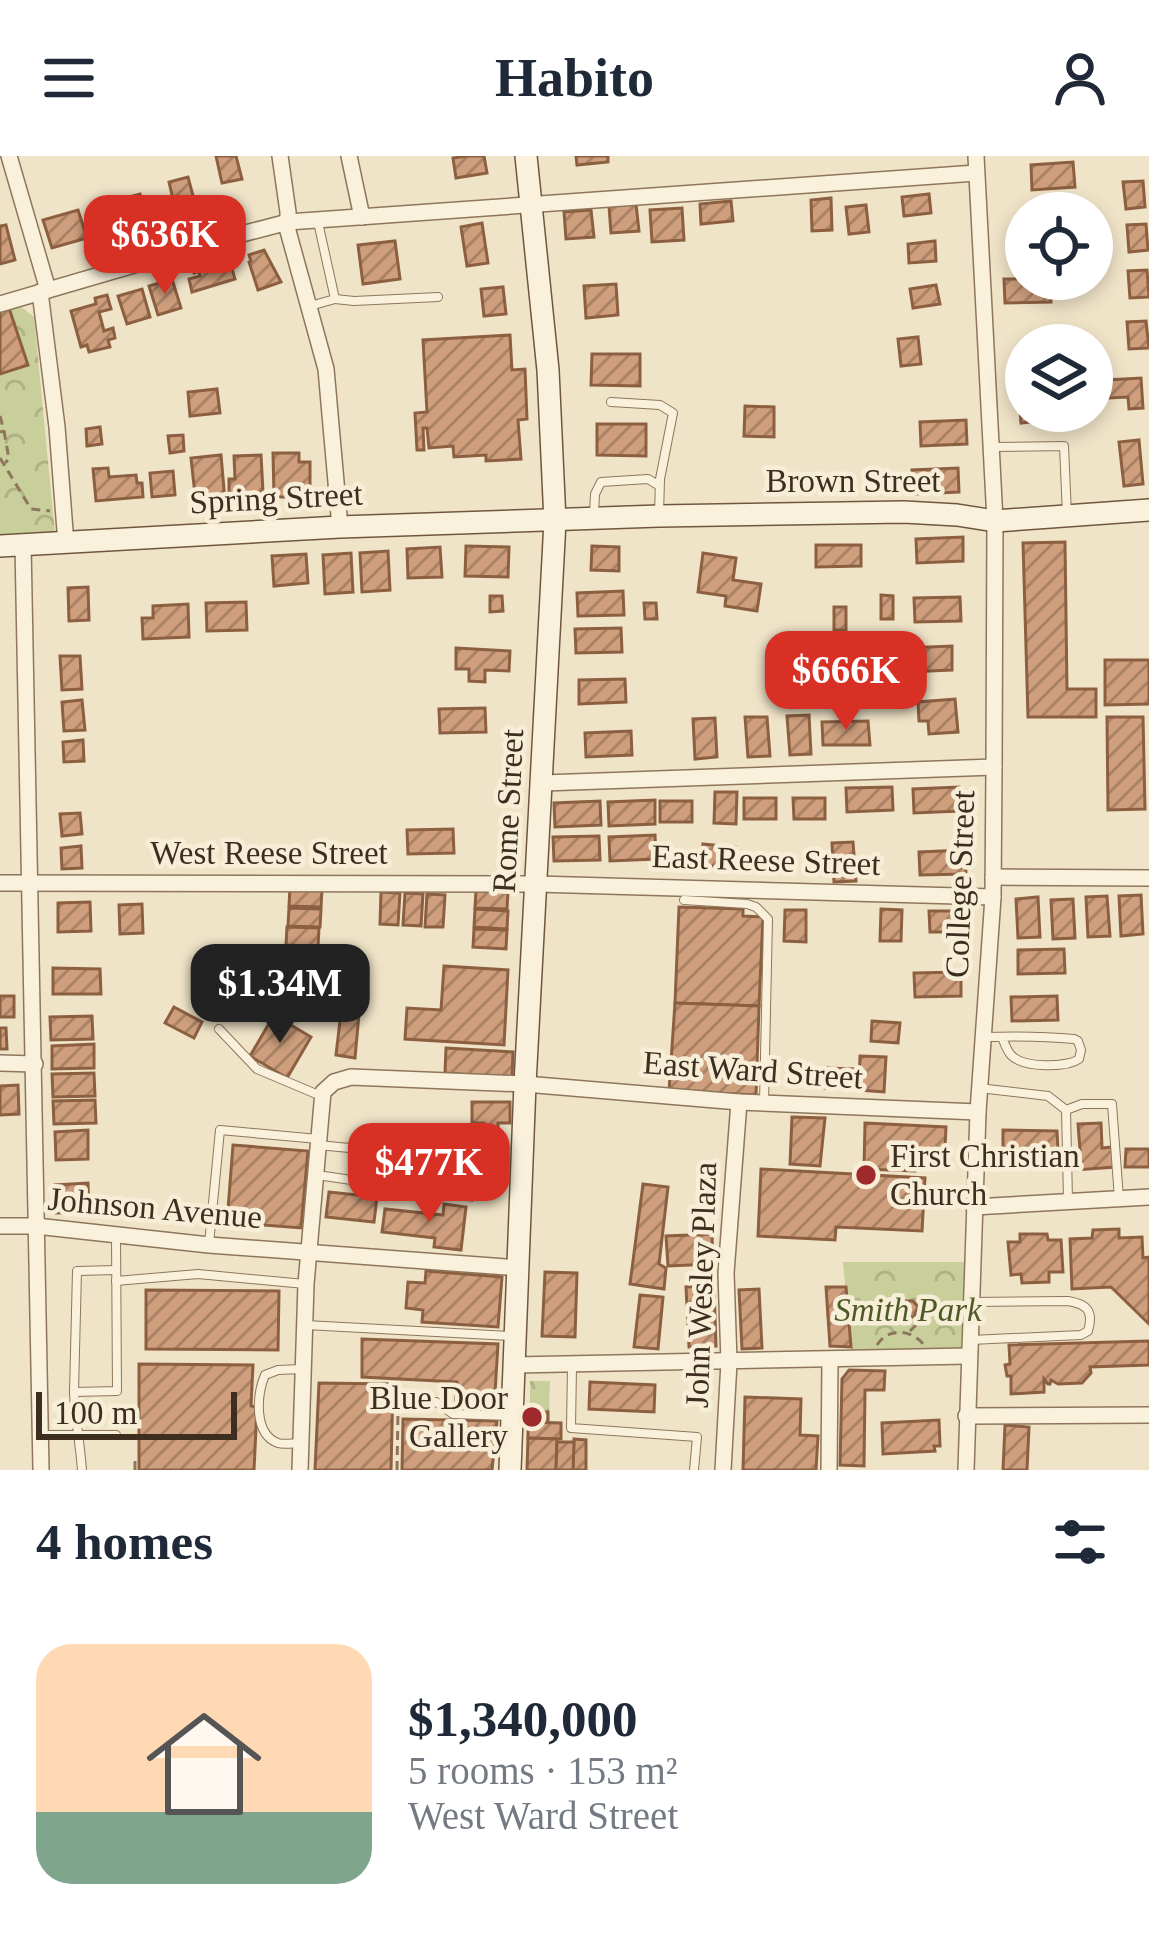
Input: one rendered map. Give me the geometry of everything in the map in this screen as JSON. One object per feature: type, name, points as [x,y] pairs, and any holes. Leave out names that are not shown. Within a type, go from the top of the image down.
[{"type":"street","points":[[10,156],[44,291],[66,544]]},
{"type":"street","points":[[280,156],[288,231],[326,368],[340,527]]},
{"type":"street","points":[[349,156],[362,217]]},
{"type":"street","name":"Rome Street","points":[[510,1470],[555,521],[548,370],[526,156]]},
{"type":"street","points":[[0,304],[288,222],[976,164]]},
{"type":"street","name":"College Street","points":[[965,1470],[979,1088],[993,898],[995,521],[976,164]]},
{"type":"street","name":"Brown Street","points":[[555,521],[904,512],[995,521],[1149,509]]},
{"type":"street","name":"Spring Street","points":[[0,546],[340,527],[555,521]]},
{"type":"street","points":[[23,545],[41,1470]]},
{"type":"street","points":[[543,784],[994,767]]},
{"type":"street","points":[[993,877],[1149,878]]},
{"type":"street","name":"West Reese Street","points":[[0,883],[537,884]]},
{"type":"street","name":"East Reese Street","points":[[537,884],[993,898]]},
{"type":"street","points":[[0,1063],[35,1064]]},
{"type":"street","name":"East Ward Street","points":[[322,1097],[334,1082],[351,1077],[978,1112]]},
{"type":"street","points":[[300,1470],[310,1400],[303,1369],[304,1325],[322,1097]]},
{"type":"street","name":"John Wesley Plaza","points":[[723,1470],[729,1362],[726,1273],[739,1102]]},
{"type":"street","points":[[974,1207],[1149,1197]]},
{"type":"street","name":"Johnson Avenue","points":[[0,1226],[519,1268]]},
{"type":"street","points":[[514,1365],[928,1358],[969,1348]]},
{"type":"street","points":[[829,1470],[830,1360]]},
{"type":"street","points":[[966,1416],[1149,1415]]},
{"type":"lane","points":[[317,220],[335,299]]},
{"type":"lane","points":[[308,306],[335,299],[438,297]]},
{"type":"lane","points":[[611,402],[660,405],[673,413],[659,487],[659,516]]},
{"type":"lane","points":[[991,447],[1064,446],[1067,516]]},
{"type":"lane","points":[[593,520],[601,482],[648,479],[659,487]]},
{"type":"lane","points":[[684,900],[747,904],[768,919],[764,1103]]},
{"type":"lane","points":[[219,1029],[257,1069],[322,1097]]},
{"type":"lane","points":[[983,1037],[1036,1036],[1074,1039],[1081,1050],[1079,1059],[1072,1064],[1021,1062],[1012,1057],[1002,1037]]},
{"type":"lane","points":[[979,1088],[1048,1096],[1066,1110]]},
{"type":"lane","points":[[1066,1110],[1082,1104],[1112,1104],[1119,1199]]},
{"type":"lane","points":[[1066,1110],[1068,1202]]},
{"type":"lane","points":[[209,1245],[220,1130],[391,1153],[386,1185],[315,1173]]},
{"type":"lane","points":[[74,1392],[117,1390],[116,1235]]},
{"type":"lane","points":[[82,1470],[74,1392],[77,1271],[116,1276],[198,1274],[306,1284]]},
{"type":"lane","points":[[969,1348],[1081,1335],[1092,1319],[1083,1304],[1068,1300],[970,1306]]},
{"type":"lane","points":[[304,1325],[516,1336]]},
{"type":"lane","points":[[572,1366],[571,1428],[697,1437],[694,1470]]},
{"type":"lane","points":[[301,1443],[281,1444],[263,1430],[260,1387],[266,1375],[303,1369]]},
{"type":"lane","points":[[395,1401],[436,1402],[453,1414],[512,1416]]},
{"type":"lane","points":[[40,1435],[116,1435]]},
{"type":"path","points":[[0,416],[9,459],[5,463]]},
{"type":"path","points":[[0,458],[31,509],[50,509],[52,522]]},
{"type":"path","points":[[908,1332],[930,1317],[970,1306]]},
{"type":"path","points":[[874,1358],[882,1338],[908,1332],[922,1342],[928,1358]]},
{"type":"path","points":[[395,1401],[397,1470]]},
{"type":"path","points":[[135,1458],[135,1470]]},
{"type":"green space","points":[[20,306],[34,317],[55,533],[0,539],[0,312]]},
{"type":"green space","name":"Smith Park","points":[[843,1262],[972,1262],[968,1356],[852,1359]]},
{"type":"green space","points":[[530,1381],[550,1381],[549,1411],[530,1411]]},
{"type":"building","points":[[216,156],[236,156],[242,179],[222,183]]},
{"type":"building","points":[[484,156],[487,173],[456,178],[453,158]]},
{"type":"building","points":[[576,156],[608,156],[608,162],[577,165]]},
{"type":"building","points":[[1073,162],[1075,187],[1032,190],[1031,165]]},
{"type":"building","points":[[188,177],[196,207],[176,212],[169,182]]},
{"type":"building","points":[[1143,181],[1145,207],[1126,209],[1123,182]]},
{"type":"building","points":[[140,194],[148,224],[129,229],[121,199]]},
{"type":"building","points":[[929,194],[931,213],[904,216],[902,197]]},
{"type":"building","points":[[831,198],[832,230],[812,231],[811,200]]},
{"type":"building","points":[[731,201],[733,221],[701,224],[700,204]]},
{"type":"building","points":[[636,204],[639,231],[611,233],[609,206]]},
{"type":"building","points":[[866,205],[869,232],[849,234],[846,207]]},
{"type":"building","points":[[682,208],[684,240],[652,242],[650,210]]},
{"type":"building","points":[[78,210],[87,238],[52,248],[43,220]]},
{"type":"building","points":[[591,210],[594,237],[566,239],[564,212]]},
{"type":"building","points":[[482,223],[488,263],[467,266],[461,227]]},
{"type":"building","points":[[1146,224],[1148,250],[1129,252],[1127,225]]},
{"type":"building","points":[[6,225],[15,260],[0,264],[0,226]]},
{"type":"building","points":[[395,241],[400,279],[363,284],[358,245]]},
{"type":"building","points":[[935,241],[936,261],[909,263],[908,244]]},
{"type":"building","points":[[264,250],[281,282],[258,290],[249,255]]},
{"type":"building","points":[[206,259],[209,269],[230,262],[235,279],[192,292],[189,279],[200,276],[191,263]]},
{"type":"building","points":[[1147,270],[1149,297],[1130,298],[1128,271]]},
{"type":"building","points":[[172,279],[181,308],[158,315],[149,286]]},
{"type":"building","points":[[1004,279],[1005,300],[1051,300],[1051,302],[1005,303]]},
{"type":"building","points":[[616,284],[618,315],[586,318],[584,286]]},
{"type":"building","points":[[936,285],[940,304],[913,308],[910,289]]},
{"type":"building","points":[[503,287],[506,314],[484,316],[481,289]]},
{"type":"building","points":[[142,289],[150,317],[127,324],[118,296]]},
{"type":"building","points":[[107,295],[111,309],[99,312],[104,331],[113,328],[115,338],[108,340],[110,347],[89,352],[87,345],[81,347],[71,311],[96,304],[95,298]]},
{"type":"building","points":[[8,305],[28,365],[0,374],[0,308]]},
{"type":"building","points":[[1146,321],[1149,348],[1129,349],[1127,322]]},
{"type":"building","points":[[510,335],[512,370],[525,369],[527,419],[518,420],[521,459],[454,457],[453,446],[429,448],[427,428],[423,428],[424,450],[417,450],[415,413],[427,412],[423,340]]},
{"type":"building","points":[[918,337],[921,364],[901,366],[898,339]]},
{"type":"building","points":[[592,354],[640,354],[640,386],[591,385]]},
{"type":"building","points":[[1141,378],[1143,408],[1129,409],[1128,397],[1113,398],[1113,380]]},
{"type":"building","points":[[217,389],[220,413],[190,416],[188,392]]},
{"type":"building","points":[[745,406],[774,407],[774,437],[744,436]]},
{"type":"building","points":[[966,420],[967,444],[921,446],[920,422]]},
{"type":"building","points":[[597,424],[646,424],[646,456],[597,455]]},
{"type":"building","points":[[100,427],[102,444],[87,446],[86,429]]},
{"type":"building","points":[[183,435],[184,451],[170,453],[168,436]]},
{"type":"building","points":[[1139,440],[1143,484],[1124,486],[1119,442]]},
{"type":"building","points":[[273,453],[299,453],[299,462],[310,462],[310,497],[274,497]]},
{"type":"building","points":[[221,455],[225,501],[196,504],[191,458]]},
{"type":"building","points":[[261,455],[263,492],[229,494],[229,479],[235,479],[234,456]]},
{"type":"building","points":[[108,468],[109,477],[136,475],[143,497],[96,501],[93,469]]},
{"type":"building","points":[[958,468],[959,492],[913,494],[912,470]]},
{"type":"building","points":[[173,471],[175,495],[152,497],[150,473]]},
{"type":"building","points":[[963,537],[963,561],[917,563],[916,539]]},
{"type":"building","points":[[1065,542],[1067,689],[1096,689],[1096,717],[1028,717],[1023,543]]},
{"type":"building","points":[[816,545],[861,545],[861,566],[816,567]]},
{"type":"building","points":[[466,546],[509,547],[508,577],[465,576]]},
{"type":"building","points":[[592,546],[619,547],[619,571],[591,570]]},
{"type":"building","points":[[440,547],[442,577],[408,578],[407,549]]},
{"type":"building","points":[[388,551],[390,590],[362,592],[360,553]]},
{"type":"building","points":[[351,553],[353,592],[325,594],[323,555]]},
{"type":"building","points":[[703,553],[736,558],[733,580],[761,584],[757,611],[725,606],[726,596],[698,592]]},
{"type":"building","points":[[306,554],[308,583],[274,586],[272,556]]},
{"type":"building","points":[[88,587],[89,620],[69,621],[68,588]]},
{"type":"building","points":[[623,591],[624,615],[578,616],[577,593]]},
{"type":"building","points":[[881,595],[893,596],[893,619],[881,619]]},
{"type":"building","points":[[490,596],[502,596],[503,611],[490,612]]},
{"type":"building","points":[[960,597],[961,621],[915,622],[914,598]]},
{"type":"building","points":[[246,602],[247,630],[207,631],[206,603]]},
{"type":"building","points":[[644,603],[656,603],[657,619],[645,619]]},
{"type":"building","points":[[188,604],[189,637],[143,639],[142,618],[153,618],[153,606]]},
{"type":"building","points":[[834,607],[846,607],[846,630],[834,630]]},
{"type":"building","points":[[621,628],[622,652],[576,653],[575,629]]},
{"type":"building","points":[[952,646],[952,670],[907,672],[906,648]]},
{"type":"building","points":[[456,648],[510,651],[509,671],[485,670],[485,682],[469,681],[469,669],[456,669]]},
{"type":"building","points":[[60,656],[80,656],[82,689],[62,690]]},
{"type":"building","points":[[1105,660],[1149,660],[1149,704],[1105,705]]},
{"type":"building","points":[[625,679],[626,702],[579,704],[579,680]]},
{"type":"building","points":[[955,699],[958,732],[929,734],[928,721],[919,721],[918,702]]},
{"type":"building","points":[[82,700],[85,730],[64,731],[62,702]]},
{"type":"building","points":[[485,708],[486,732],[440,733],[439,709]]},
{"type":"building","points":[[809,715],[811,754],[790,755],[787,716]]},
{"type":"building","points":[[745,717],[767,717],[770,756],[748,757]]},
{"type":"building","points":[[1107,717],[1143,717],[1145,809],[1108,810]]},
{"type":"building","points":[[715,718],[717,757],[695,759],[693,719]]},
{"type":"building","points":[[868,721],[870,745],[823,745],[822,722]]},
{"type":"building","points":[[631,731],[632,755],[586,757],[585,733]]},
{"type":"building","points":[[83,740],[84,761],[64,762],[63,742]]},
{"type":"building","points":[[892,787],[893,810],[847,812],[846,788]]},
{"type":"building","points":[[959,787],[960,811],[914,813],[913,789]]},
{"type":"building","points":[[715,792],[737,792],[736,824],[714,823]]},
{"type":"building","points":[[744,798],[776,798],[776,819],[744,819]]},
{"type":"building","points":[[793,798],[825,798],[825,819],[794,819]]},
{"type":"building","points":[[655,800],[655,824],[609,826],[608,802]]},
{"type":"building","points":[[600,801],[601,825],[555,827],[554,803]]},
{"type":"building","points":[[660,801],[692,801],[692,822],[660,822]]},
{"type":"building","points":[[80,813],[82,834],[62,836],[60,814]]},
{"type":"building","points":[[453,829],[454,853],[408,854],[407,830]]},
{"type":"building","points":[[655,835],[656,859],[610,861],[609,837]]},
{"type":"building","points":[[599,836],[600,860],[554,861],[553,837]]},
{"type":"building","points":[[853,842],[856,881],[834,882],[832,843]]},
{"type":"building","points":[[703,844],[735,847],[733,868],[701,865]]},
{"type":"building","points":[[81,846],[82,868],[62,869],[61,848]]},
{"type":"building","points":[[965,850],[966,874],[920,875],[919,852]]},
{"type":"building","points":[[290,887],[322,889],[321,907],[289,906]]},
{"type":"building","points":[[476,890],[508,891],[507,909],[475,908]]},
{"type":"building","points":[[381,892],[400,893],[398,925],[380,924]]},
{"type":"building","points":[[405,893],[423,894],[421,926],[403,925]]},
{"type":"building","points":[[427,894],[445,895],[443,927],[425,927]]},
{"type":"building","points":[[1141,895],[1143,934],[1121,936],[1119,896]]},
{"type":"building","points":[[1107,896],[1110,936],[1088,937],[1086,897]]},
{"type":"building","points":[[1038,897],[1040,937],[1018,938],[1016,899]]},
{"type":"building","points":[[1073,899],[1075,938],[1053,939],[1051,900]]},
{"type":"building","points":[[90,902],[91,931],[58,932],[58,903]]},
{"type":"building","points":[[142,904],[143,933],[120,934],[119,905]]},
{"type":"building","points":[[679,907],[743,909],[743,916],[763,917],[759,1006],[675,1003]]},
{"type":"building","points":[[289,908],[321,909],[320,927],[288,926]]},
{"type":"building","points":[[475,909],[508,911],[507,929],[474,927]]},
{"type":"building","points":[[881,909],[902,910],[901,941],[880,941]]},
{"type":"building","points":[[785,910],[806,910],[806,942],[784,941]]},
{"type":"building","points":[[929,911],[961,911],[961,932],[930,932]]},
{"type":"building","points":[[287,927],[319,928],[318,947],[286,945]]},
{"type":"building","points":[[474,929],[507,930],[506,949],[473,947]]},
{"type":"building","points":[[285,947],[317,948],[317,966],[284,965]]},
{"type":"building","points":[[1064,949],[1065,973],[1018,974],[1018,950]]},
{"type":"building","points":[[444,966],[508,970],[504,1045],[405,1039],[407,1008],[441,1010]]},
{"type":"building","points":[[283,967],[315,968],[315,986],[282,985]]},
{"type":"building","points":[[53,968],[100,969],[101,994],[53,994]]},
{"type":"building","points":[[961,972],[961,996],[915,997],[914,973]]},
{"type":"building","points":[[0,996],[14,996],[14,1017],[0,1017]]},
{"type":"building","points":[[1057,996],[1058,1020],[1012,1021],[1011,997]]},
{"type":"building","points":[[675,1003],[759,1006],[756,1095],[669,1091]]},
{"type":"building","points":[[174,1007],[202,1022],[194,1038],[165,1023]]},
{"type":"building","points":[[341,1012],[359,1014],[355,1058],[336,1055]]},
{"type":"building","points":[[274,1015],[311,1037],[287,1078],[250,1056]]},
{"type":"building","points":[[92,1016],[93,1039],[51,1040],[50,1017]]},
{"type":"building","points":[[872,1021],[900,1023],[898,1043],[871,1041]]},
{"type":"building","points":[[0,1028],[6,1028],[7,1049],[0,1049]]},
{"type":"building","points":[[94,1044],[94,1068],[52,1069],[52,1046]]},
{"type":"building","points":[[446,1048],[513,1052],[512,1078],[445,1073]]},
{"type":"building","points":[[860,1056],[886,1057],[884,1092],[859,1090]]},
{"type":"building","points":[[827,1068],[854,1069],[853,1089],[825,1088]]},
{"type":"building","points":[[94,1073],[95,1096],[53,1097],[52,1074]]},
{"type":"building","points":[[18,1085],[19,1114],[0,1115],[0,1086]]},
{"type":"building","points":[[95,1100],[96,1123],[54,1124],[53,1101]]},
{"type":"building","points":[[472,1102],[510,1102],[510,1123],[498,1123],[498,1149],[484,1148],[484,1123],[472,1123]]},
{"type":"building","points":[[792,1117],[825,1118],[820,1166],[790,1164]]},
{"type":"building","points":[[865,1123],[946,1127],[944,1166],[915,1166],[915,1171],[864,1169]]},
{"type":"building","points":[[1101,1123],[1102,1148],[1113,1147],[1115,1167],[1075,1170],[1073,1151],[1080,1150],[1078,1124]]},
{"type":"building","points":[[88,1130],[88,1159],[56,1160],[55,1132]]},
{"type":"building","points":[[1003,1130],[1057,1131],[1058,1152],[1044,1152],[1044,1166],[1017,1166],[1017,1153],[1003,1153]]},
{"type":"building","points":[[419,1138],[478,1145],[472,1200],[413,1193]]},
{"type":"building","points":[[233,1145],[308,1151],[301,1228],[227,1222]]},
{"type":"building","points":[[1126,1149],[1149,1149],[1149,1167],[1125,1167]]},
{"type":"building","points":[[761,1169],[925,1178],[922,1231],[836,1227],[835,1240],[758,1236]]},
{"type":"building","points":[[88,1183],[89,1212],[56,1213],[55,1185]]},
{"type":"building","points":[[643,1184],[668,1187],[659,1264],[666,1268],[664,1289],[630,1284]]},
{"type":"building","points":[[329,1192],[377,1197],[374,1222],[326,1217]]},
{"type":"building","points":[[444,1204],[466,1207],[461,1250],[434,1247],[435,1238],[382,1232],[385,1209],[443,1215]]},
{"type":"building","points":[[1119,1229],[1119,1238],[1142,1237],[1143,1258],[1149,1257],[1149,1324],[1111,1287],[1072,1289],[1070,1239],[1092,1238],[1093,1230]]},
{"type":"building","points":[[712,1234],[713,1264],[668,1266],[666,1236]]},
{"type":"building","points":[[1020,1234],[1047,1234],[1048,1240],[1061,1240],[1063,1272],[1049,1272],[1049,1282],[1022,1283],[1021,1274],[1011,1275],[1008,1242],[1020,1242]]},
{"type":"building","points":[[426,1271],[502,1277],[498,1327],[422,1322],[423,1310],[406,1308],[408,1282],[425,1283]]},
{"type":"building","points":[[545,1272],[577,1273],[575,1337],[542,1336]]},
{"type":"building","points":[[714,1286],[716,1346],[689,1347],[686,1287]]},
{"type":"building","points":[[826,1287],[846,1287],[851,1347],[830,1346]]},
{"type":"building","points":[[759,1289],[762,1348],[742,1349],[739,1290]]},
{"type":"building","points":[[146,1290],[279,1291],[278,1350],[146,1349]]},
{"type":"building","points":[[640,1295],[663,1297],[658,1349],[634,1347]]},
{"type":"building","points":[[903,1301],[913,1301],[918,1307],[914,1317],[904,1317],[899,1309]]},
{"type":"building","points":[[362,1339],[498,1344],[494,1409],[455,1408],[457,1382],[362,1377]]},
{"type":"building","points":[[1149,1341],[1149,1365],[1090,1367],[1082,1383],[1051,1380],[1048,1384],[1044,1379],[1044,1392],[1011,1394],[1011,1376],[1005,1365],[1010,1364],[1009,1345]]},
{"type":"building","points":[[139,1364],[253,1365],[254,1470],[139,1470]]},
{"type":"building","points":[[849,1370],[885,1371],[884,1390],[865,1390],[864,1466],[840,1465],[842,1379]]},
{"type":"building","points":[[590,1382],[655,1385],[654,1412],[589,1409]]},
{"type":"building","points":[[319,1383],[393,1384],[391,1470],[315,1470]]},
{"type":"building","points":[[745,1397],[801,1399],[800,1435],[818,1436],[816,1470],[743,1470]]},
{"type":"building","points":[[528,1412],[548,1412],[548,1422],[528,1422]]},
{"type":"building","points":[[403,1419],[497,1421],[492,1470],[402,1470]]},
{"type":"building","points":[[939,1420],[940,1446],[934,1446],[935,1451],[883,1454],[882,1423]]},
{"type":"building","points":[[528,1422],[561,1423],[561,1439],[528,1438]]},
{"type":"building","points":[[1005,1425],[1029,1427],[1027,1470],[1003,1470]]},
{"type":"building","points":[[528,1438],[557,1439],[556,1470],[527,1470]]},
{"type":"building","points":[[574,1439],[586,1440],[586,1470],[573,1470]]},
{"type":"building","points":[[557,1442],[574,1442],[573,1470],[556,1470]]},
{"type":"place","name":"First Christian Church","points":[[866,1175]]},
{"type":"place","name":"Blue Door Gallery","points":[[532,1417]]}]
